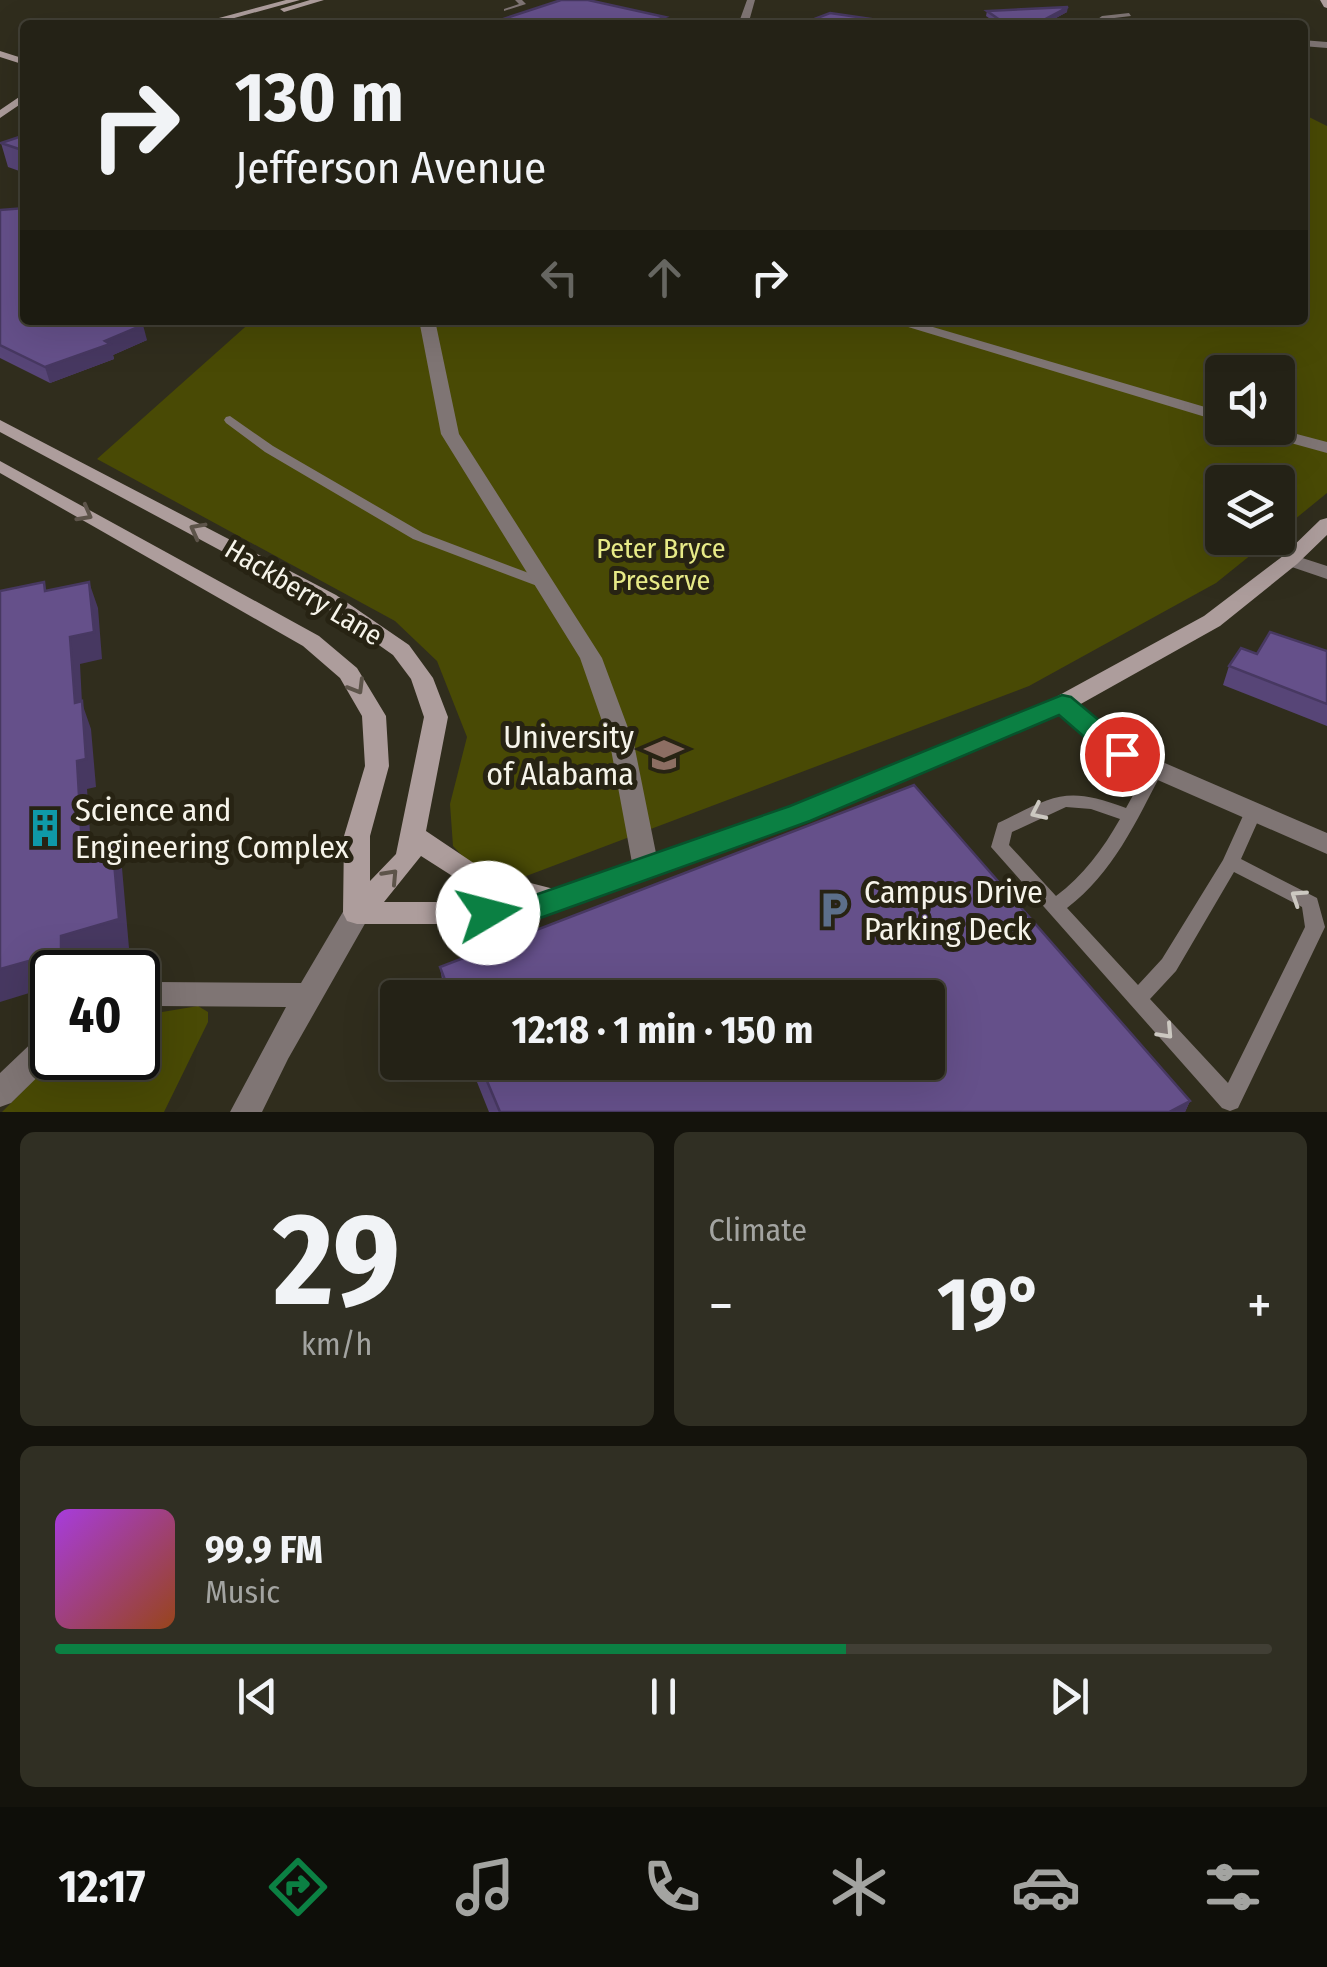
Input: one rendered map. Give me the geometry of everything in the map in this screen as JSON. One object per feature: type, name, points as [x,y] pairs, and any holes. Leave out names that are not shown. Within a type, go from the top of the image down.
[{"type":"street","points":[[218,20],[296,0]]},
{"type":"street","points":[[243,20],[320,0]]},
{"type":"street","points":[[10,91],[20,85]]},
{"type":"street","points":[[0,115],[20,100]]},
{"type":"street","points":[[428,325],[450,434],[591,658],[622,744],[646,868]]},
{"type":"street","points":[[910,325],[1205,413]]},
{"type":"street","name":"Hackberry Lane","points":[[0,425],[329,600],[400,650],[422,678],[436,717],[408,858],[357,913],[308,996],[252,1110]]},
{"type":"street","points":[[1295,439],[1327,448]]},
{"type":"street","name":"Hackberry Lane","points":[[0,466],[311,641],[348,673],[374,716],[377,766],[356,836],[357,913]]},
{"type":"street","points":[[357,913],[518,913],[800,813],[1062,704],[1212,620],[1290,560],[1327,524]]},
{"type":"street","points":[[1290,560],[1327,573]]},
{"type":"street","points":[[1062,704],[1122,754],[1154,772],[1327,844]]},
{"type":"street","points":[[412,834],[452,868],[494,890],[556,900]]},
{"type":"street","points":[[160,994],[308,996]]},
{"type":"street","points":[[0,1093],[30,1064]]},
{"type":"lane","points":[[506,10],[522,4],[518,0]]},
{"type":"lane","points":[[1100,20],[1129,15]]},
{"type":"lane","points":[[230,420],[269,449],[418,536],[544,584]]},
{"type":"lane","points":[[1055,907],[1078,892],[1112,853],[1154,772]]},
{"type":"lane","points":[[1130,816],[1076,798],[1004,828],[1000,847],[1232,1106],[1315,927],[1310,903],[1231,862]]},
{"type":"lane","points":[[1137,1000],[1169,966],[1231,862],[1253,812]]},
{"type":"green space","name":"Peter Bryce Preserve","points":[[1308,116],[1327,126],[1327,493],[1295,519],[1295,465],[1205,465],[1205,555],[1251,555],[1216,583],[1029,686],[521,878],[476,870],[453,846],[450,804],[467,737],[437,661],[395,621],[97,459],[247,325],[1308,325]]},
{"type":"green space","points":[[198,1006],[208,1012],[208,1022],[164,1112],[2,1112],[34,1080],[160,1080],[160,1012]]},
{"type":"building","points":[[561,0],[588,0],[665,17],[656,20],[500,20]]},
{"type":"building","points":[[1068,7],[1043,20],[1000,20],[987,11]]},
{"type":"building","points":[[830,13],[878,20],[812,20]]},
{"type":"building","points":[[20,137],[20,149],[1,143]]},
{"type":"building","points":[[20,208],[20,325],[143,325],[105,341],[110,344],[45,367],[0,345],[0,210]]},
{"type":"building","name":"Science and Engineering Complex","points":[[44,582],[45,591],[89,582],[94,632],[70,637],[75,703],[82,701],[86,759],[77,761],[82,847],[112,839],[119,919],[61,936],[61,950],[30,950],[30,961],[0,969],[0,591]]},
{"type":"building","points":[[1270,632],[1327,651],[1327,704],[1229,666],[1241,648],[1257,654]]},
{"type":"building","name":"Campus Drive Parking Deck","points":[[914,785],[1190,1101],[1169,1112],[500,1112],[487,1080],[945,1080],[945,980],[445,980],[440,967]]},
{"type":"place","name":"University of Alabama","points":[[664,755]]},
{"type":"place","name":"Science and Engineering Complex","points":[[45,828]]},
{"type":"place","name":"Campus Drive Parking Deck","points":[[834,910]]},
{"type":"route","points":[[488,913],[518,913],[800,813],[1062,704],[1122,754]]}]
